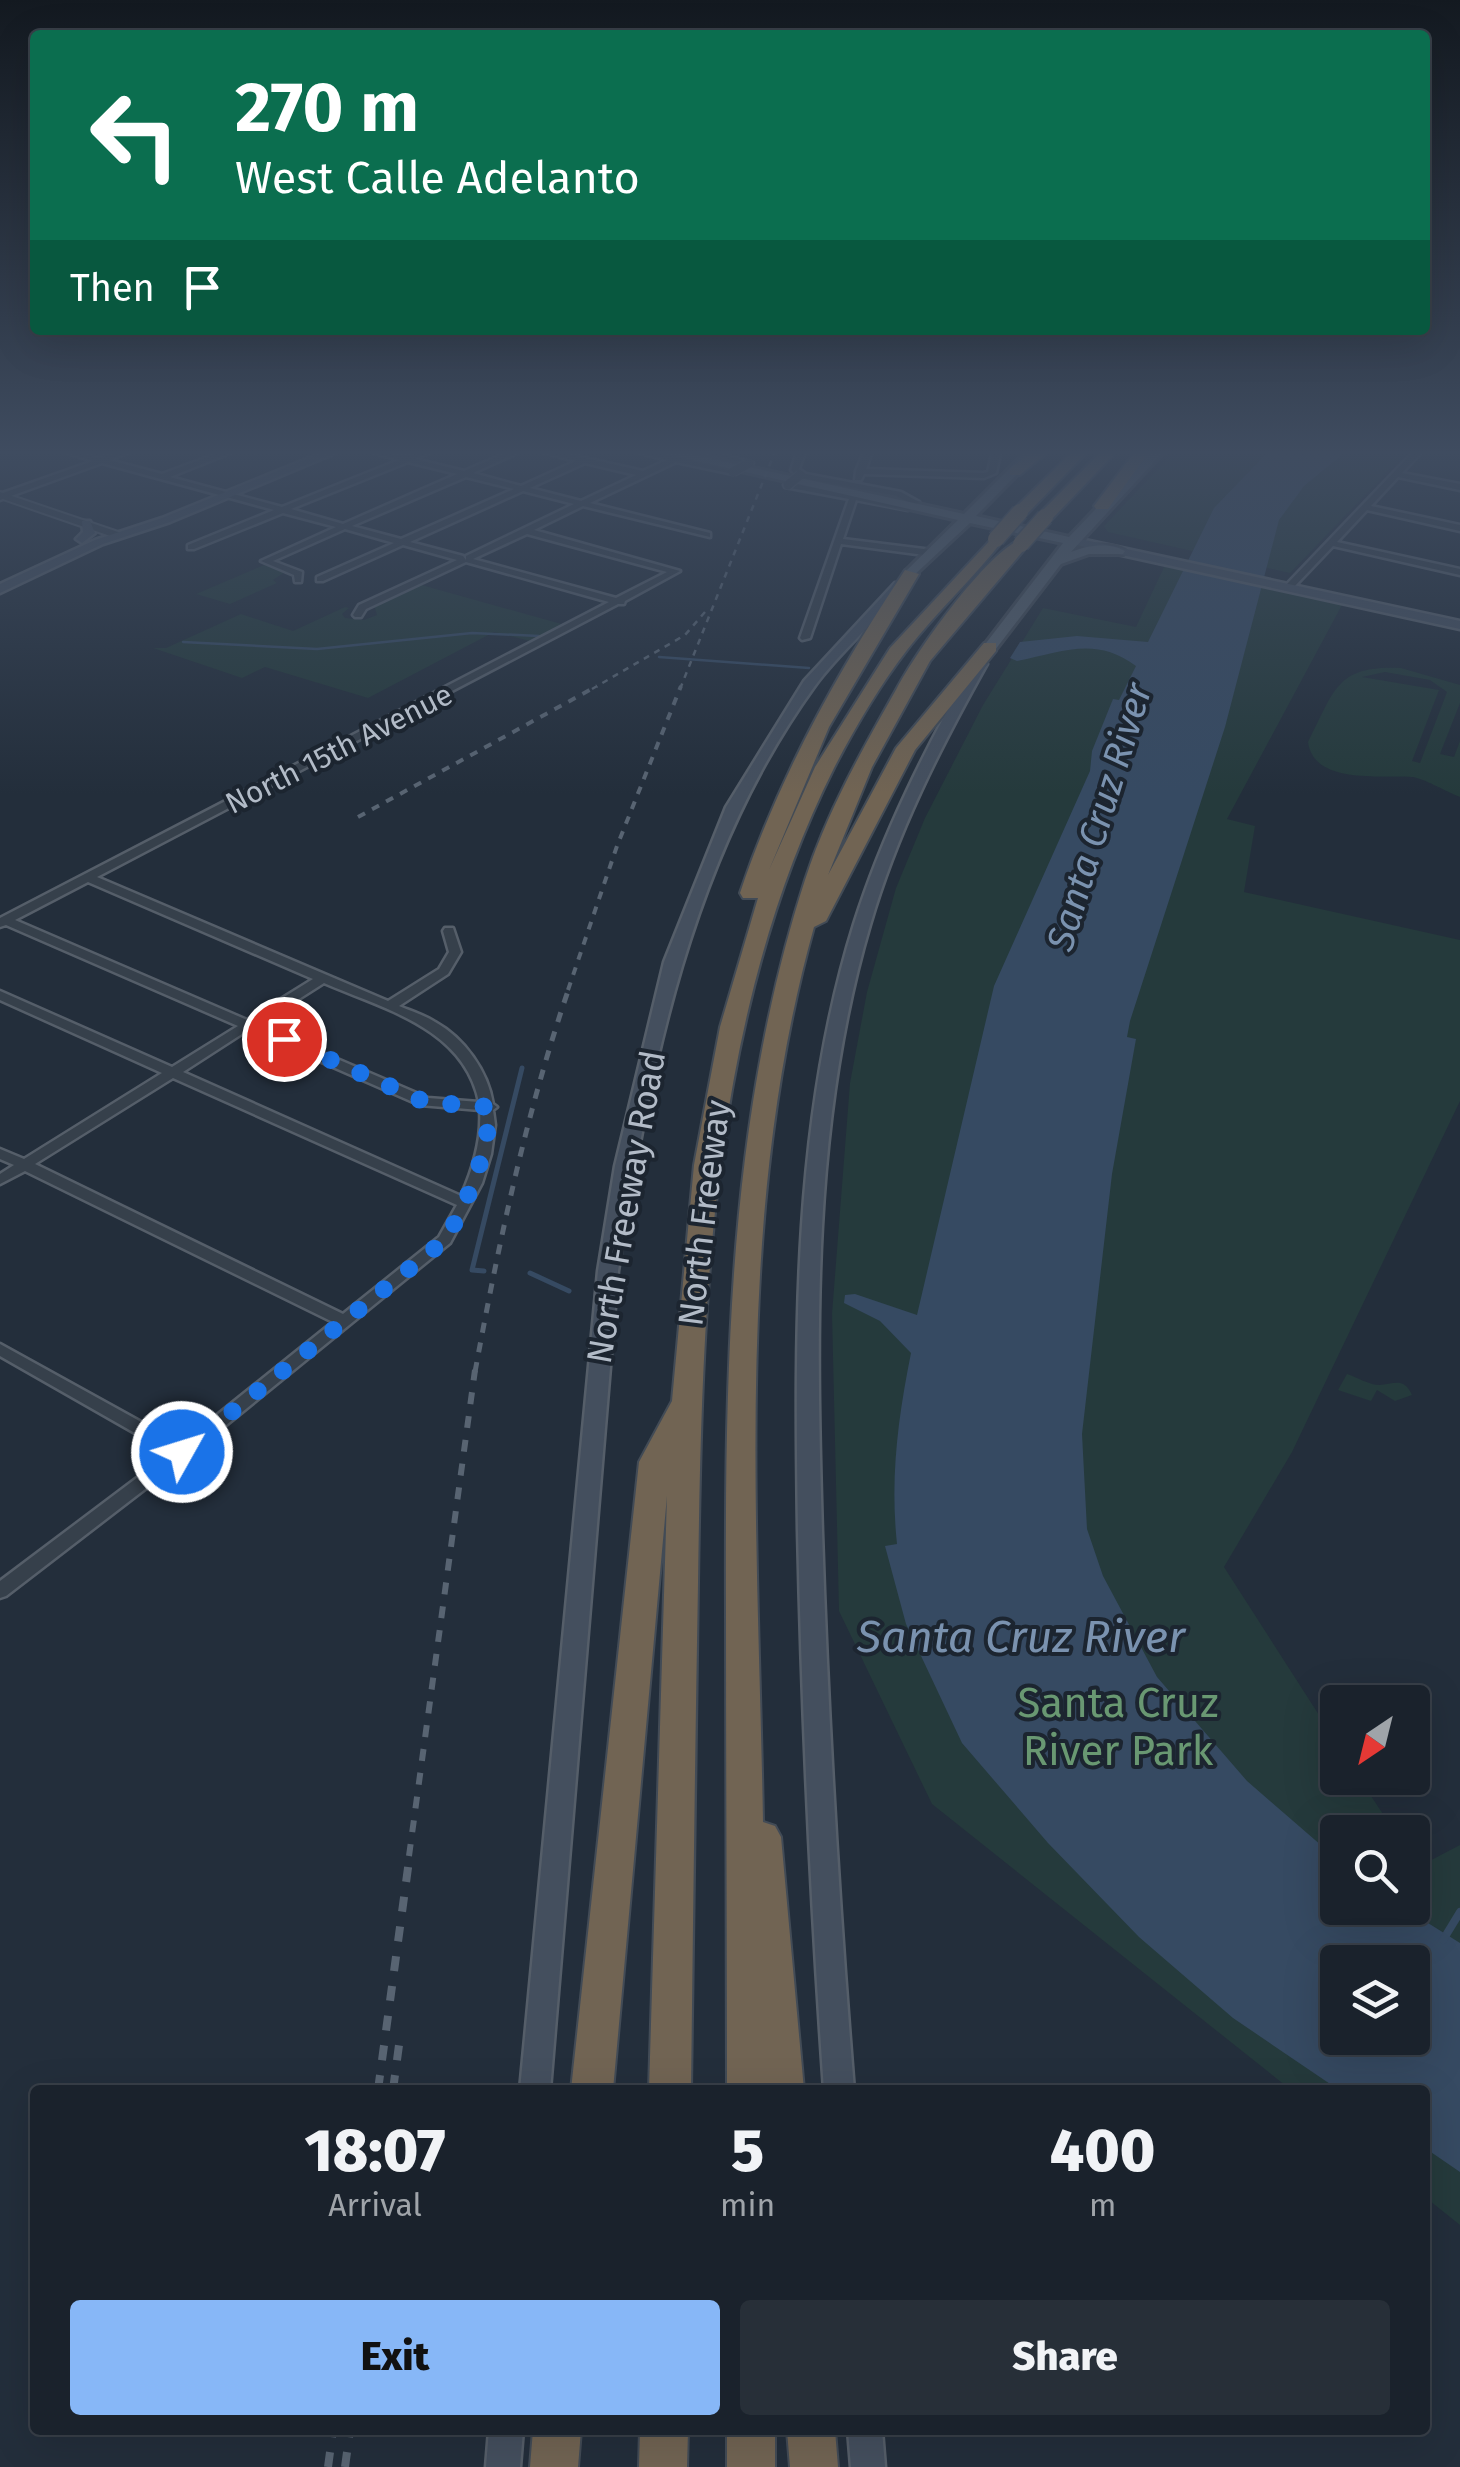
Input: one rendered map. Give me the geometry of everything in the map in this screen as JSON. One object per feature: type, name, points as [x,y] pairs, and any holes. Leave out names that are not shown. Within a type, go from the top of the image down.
[{"type":"highway","name":"North Freeway","points":[[670,2085],[684,1398],[702,1178],[745,972],[783,856],[856,706],[942,593],[971,564]]},
{"type":"highway","name":"North Freeway","points":[[748,2085],[743,1606],[746,1244],[760,1105],[785,980],[821,861],[863,760],[923,658],[1003,564]]},
{"type":"highway","points":[[745,972],[737,937],[772,821],[844,677],[911,574]]},
{"type":"highway","points":[[785,980],[906,748],[990,647]]},
{"type":"highway","points":[[593,2085],[655,1462],[684,1398]]},
{"type":"highway","points":[[743,1606],[783,2085]]},
{"type":"highway","points":[[554,2467],[557,2435]]},
{"type":"highway","points":[[663,2467],[664,2435]]},
{"type":"highway","points":[[751,2435],[751,2467]]},
{"type":"highway","points":[[811,2435],[814,2467]]},
{"type":"main road","points":[[0,577],[28,564]]},
{"type":"main road","points":[[0,590],[53,564]]},
{"type":"main road","name":"North Freeway Road","points":[[536,2085],[608,1272],[625,1166],[672,962],[742,792],[810,684],[921,564]]},
{"type":"main road","points":[[839,2085],[815,1662],[806,1375],[817,1156],[849,976],[890,842],[923,765],[990,647],[1052,564]]},
{"type":"main road","points":[[1205,564],[1460,616]]},
{"type":"main road","points":[[1293,582],[1460,625]]},
{"type":"main road","points":[[503,2467],[506,2435]]},
{"type":"main road","points":[[865,2435],[868,2467]]},
{"type":"street","points":[[270,564],[299,574],[298,580]]},
{"type":"street","points":[[320,579],[354,564]]},
{"type":"street","points":[[358,616],[362,606],[454,564]]},
{"type":"street","points":[[484,564],[621,602]]},
{"type":"street","name":"North 15th Avenue","points":[[3,922],[676,571],[651,564]]},
{"type":"street","points":[[805,638],[831,564]]},
{"type":"street","points":[[1293,582],[1310,564]]},
{"type":"street","points":[[1425,564],[1460,572]]},
{"type":"street","points":[[1,1590],[182,1452],[445,1240],[466,1203],[480,1162],[490,1107],[487,1090],[457,1043],[432,1025],[89,878]]},
{"type":"street","points":[[3,922],[251,1024],[425,1102],[490,1107]]},
{"type":"street","points":[[390,1006],[450,964],[455,952],[449,931]]},
{"type":"street","points":[[0,1180],[322,978]]},
{"type":"street","points":[[0,995],[466,1203]]},
{"type":"street","points":[[0,1153],[345,1322]]},
{"type":"street","points":[[0,1349],[182,1452]]},
{"type":"green space","points":[[1251,564],[1299,564],[1290,573]]},
{"type":"green space","points":[[264,565],[285,572],[273,580],[277,583],[230,604],[196,594]]},
{"type":"green space","name":"Santa Cruz River Park","points":[[1165,565],[1343,603],[1227,819],[1255,826],[1244,892],[1460,940],[1460,1101],[1292,1452],[1224,1567],[1320,1717],[1320,1795],[1370,1795],[1384,1815],[1320,1815],[1320,1925],[1430,1925],[1430,1861],[1460,1845],[1460,2225],[1430,2201],[1430,2085],[1285,2085],[932,1804],[839,1611],[832,1314],[850,1083],[867,992],[896,888],[925,818],[983,705],[1043,608],[1136,627]]},
{"type":"green space","points":[[418,584],[565,625],[534,642],[494,632],[368,698],[265,667],[242,678],[153,648],[166,648],[241,614],[293,631],[345,607],[349,608],[342,614],[345,618],[364,620],[377,615],[374,605]]},
{"type":"green space","points":[[1379,668],[1401,668],[1460,685],[1460,703],[1440,754],[1454,757],[1460,741],[1460,797],[1417,778],[1336,772],[1313,756],[1308,742],[1340,684],[1350,676]],"holes":[[[1385,672],[1430,680],[1447,692],[1420,763],[1412,761],[1439,690],[1362,677]]]},
{"type":"green space","points":[[1347,1374],[1375,1385],[1402,1384],[1412,1395],[1395,1401],[1377,1390],[1371,1401],[1338,1390]]},
{"type":"water","name":"Santa Cruz River","points":[[1186,564],[1267,564],[1225,727],[1127,1037],[1136,1039],[1112,1174],[1082,1434],[1087,1529],[1103,1576],[1157,1677],[1247,1781],[1320,1844],[1320,1925],[1430,1924],[1460,1943],[1460,2172],[1430,2151],[1430,2085],[1332,2085],[1233,2018],[1139,1937],[1048,1843],[962,1743],[906,1624],[885,1546],[897,1544],[896,1448],[911,1353],[880,1321],[844,1303],[845,1295],[855,1294],[917,1315],[994,986],[1090,771],[1092,751],[1113,699],[1119,700],[1136,666],[1107,651],[1093,649],[1017,661],[1010,658],[1020,642],[1077,636],[1148,642]]},
{"type":"waterway","points":[[183,642],[317,649],[472,633],[539,636]]},
{"type":"waterway","points":[[659,657],[809,668]]},
{"type":"waterway","points":[[484,1271],[472,1270],[522,1068]]},
{"type":"waterway","points":[[530,1273],[569,1291]]},
{"type":"waterway","points":[[1443,1940],[1460,1912]]},
{"type":"railway","points":[[680,689],[730,564]]},
{"type":"railway","points":[[592,689],[685,635],[705,612]]},
{"type":"railway","points":[[358,817],[597,686]]},
{"type":"railway","points":[[568,990],[617,846],[681,686]]},
{"type":"railway","points":[[475,1372],[515,1178],[569,988]]},
{"type":"railway","points":[[409,1856],[475,1370]]},
{"type":"railway","points":[[379,2085],[410,1853]]},
{"type":"railway","points":[[394,2085],[399,2045]]},
{"type":"railway","points":[[328,2467],[332,2435]]},
{"type":"railway","points":[[345,2467],[349,2435]]},
{"type":"route","points":[[182,1452],[445,1240],[462,1212],[480,1162],[490,1107],[463,1108],[425,1102],[284,1039]]}]
